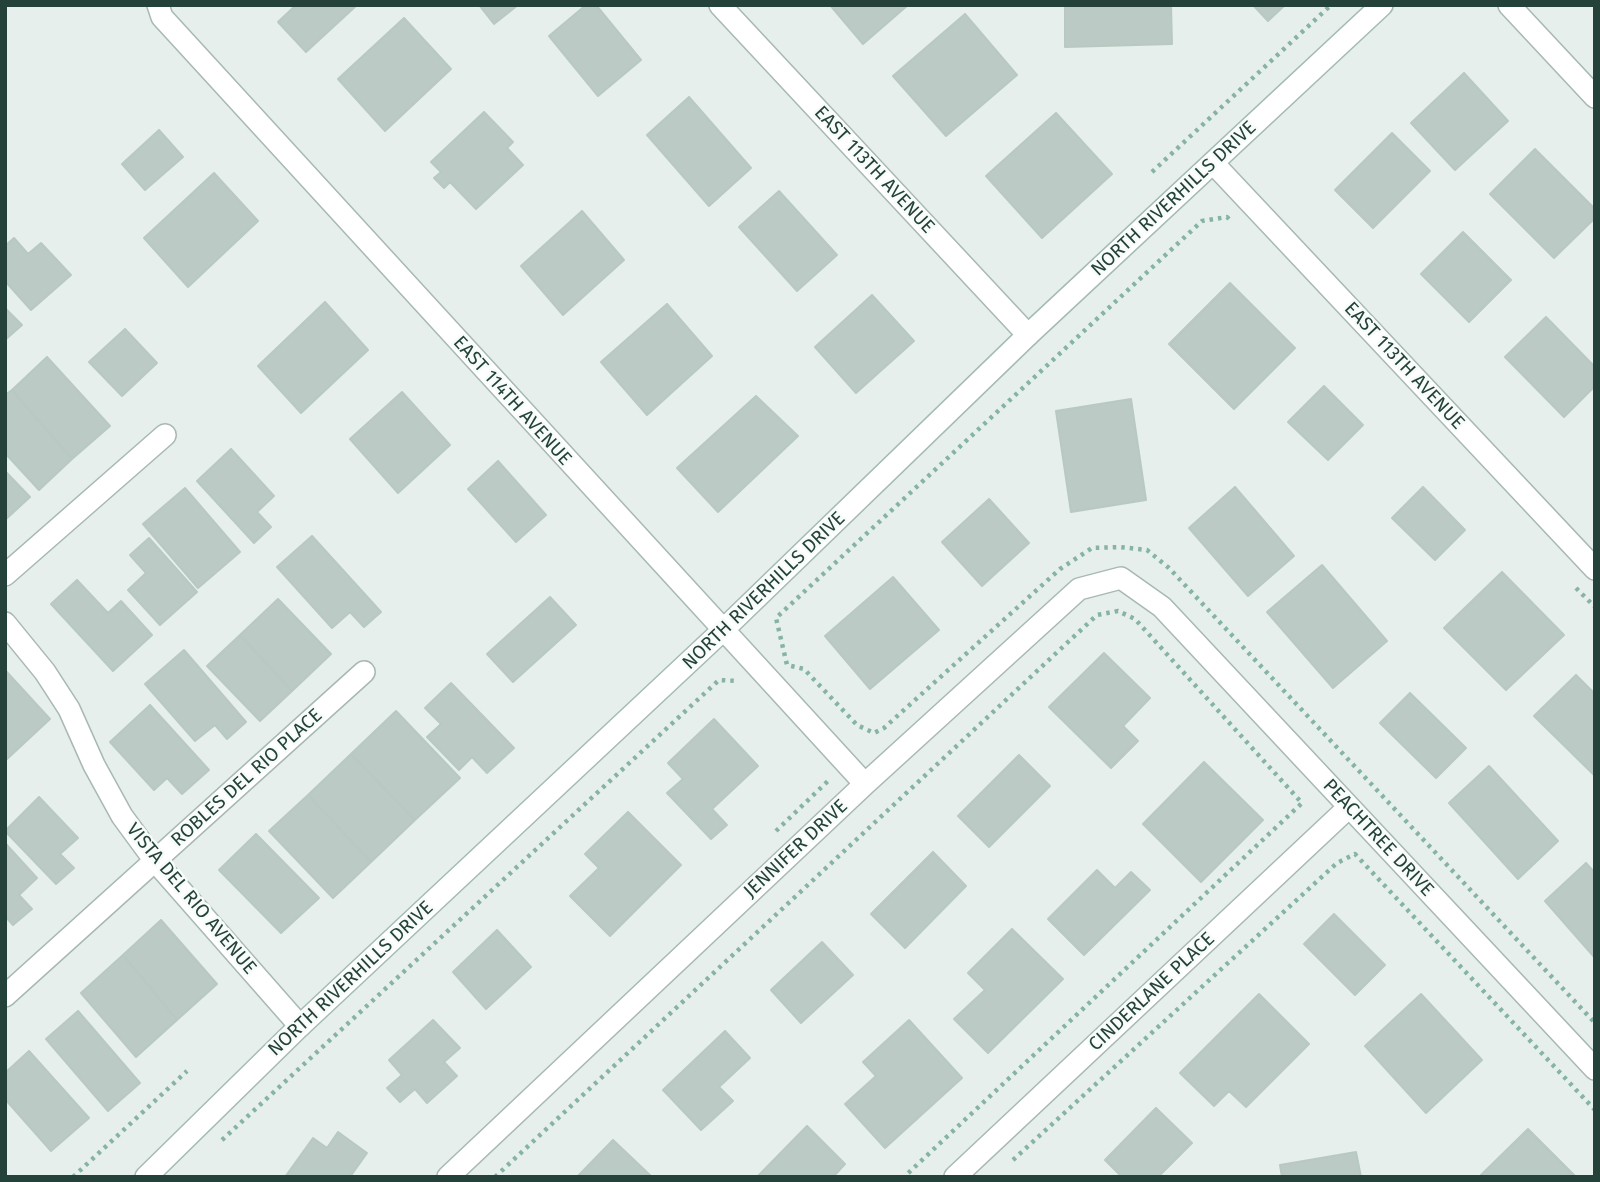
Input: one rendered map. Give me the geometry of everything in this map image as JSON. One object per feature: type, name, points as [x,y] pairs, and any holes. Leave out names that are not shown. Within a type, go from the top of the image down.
[{"type":"street","name":"EAST 113TH AVENUE","points":[[720,5],[1028,335]]},
{"type":"street","name":"NORTH RIVERHILLS DRIVE","points":[[146,1177],[300,1026],[722,631],[1028,335],[1382,5]]},
{"type":"street","points":[[1509,5],[1595,97]]},
{"type":"street","name":"EAST 114TH AVENUE","points":[[160,11],[722,631],[865,784]]},
{"type":"street","name":"EAST 113TH AVENUE","points":[[1213,163],[1595,569]]},
{"type":"street","points":[[5,575],[164,435]]},
{"type":"street","name":"JENNIFER DRIVE","points":[[449,1177],[865,784],[1079,589],[1121,579],[1162,607]]},
{"type":"street","name":"PEACHTREE DRIVE","points":[[1162,607],[1595,1069]]},
{"type":"street","name":"VISTA DEL RIO AVENUE","points":[[5,623],[45,672],[69,709],[116,806],[155,861],[300,1026]]},
{"type":"street","name":"ROBLES DEL RIO PLACE","points":[[5,996],[364,671]]},
{"type":"street","name":"CINDERLANE PLACE","points":[[955,1177],[1349,807]]},
{"type":"path","points":[[1152,172],[1331,5]]},
{"type":"path","points":[[1231,221],[1227,217],[1202,221],[776,618],[787,665],[804,668],[857,725],[874,733],[884,728],[1059,569],[1093,548],[1147,550],[1168,568],[1595,1023]]},
{"type":"path","points":[[1576,587],[1595,607]]},
{"type":"path","points":[[495,1177],[1097,615],[1118,611],[1135,619],[1302,803],[904,1177]]},
{"type":"path","points":[[213,1149],[719,680],[744,681]]},
{"type":"path","points":[[771,835],[830,778],[822,768]]},
{"type":"path","points":[[1004,1168],[1337,863],[1355,855],[1595,1110]]},
{"type":"path","points":[[73,1177],[187,1071]]},
{"type":"building","points":[[296,5],[357,5],[306,52],[278,22]]},
{"type":"building","points":[[479,5],[518,5],[494,24]]},
{"type":"building","points":[[586,5],[596,5],[641,60],[598,96],[549,36]]},
{"type":"building","points":[[830,5],[908,5],[863,44]]},
{"type":"building","points":[[1065,5],[1171,5],[1172,44],[1065,47]]},
{"type":"building","points":[[1253,5],[1285,5],[1268,21]]},
{"type":"building","points":[[965,14],[1017,75],[946,136],[893,76]]},
{"type":"building","points":[[404,18],[451,69],[385,131],[338,79]]},
{"type":"building","points":[[1464,73],[1508,121],[1455,170],[1411,123]]},
{"type":"building","points":[[689,97],[751,168],[709,206],[647,135]]},
{"type":"building","points":[[484,112],[513,142],[507,148],[523,165],[476,209],[450,182],[444,188],[434,178],[441,172],[431,162]]},
{"type":"building","points":[[1056,113],[1112,174],[1042,238],[986,176]]},
{"type":"building","points":[[159,130],[183,157],[145,190],[122,164]]},
{"type":"building","points":[[1392,133],[1430,171],[1373,228],[1335,190]]},
{"type":"building","points":[[1535,149],[1595,209],[1595,218],[1554,258],[1490,194]]},
{"type":"building","points":[[214,173],[258,221],[188,287],[144,238]]},
{"type":"building","points":[[779,191],[837,255],[797,291],[739,227]]},
{"type":"building","points":[[582,211],[624,260],[563,315],[521,266]]},
{"type":"building","points":[[1463,232],[1511,280],[1469,322],[1421,274]]},
{"type":"building","points":[[14,238],[28,254],[41,243],[71,275],[31,310],[5,281],[5,246]]},
{"type":"building","points":[[1230,283],[1295,348],[1234,409],[1169,344]]},
{"type":"building","points":[[872,295],[914,341],[856,393],[815,347]]},
{"type":"building","points":[[325,302],[368,350],[301,413],[258,366]]},
{"type":"building","points":[[667,304],[712,356],[647,415],[601,362]]},
{"type":"building","points":[[5,308],[22,325],[5,340]]},
{"type":"building","points":[[1546,317],[1595,367],[1595,386],[1564,417],[1505,357]]},
{"type":"building","points":[[125,329],[157,363],[122,396],[89,362]]},
{"type":"building","points":[[47,357],[110,426],[72,459],[12,390]]},
{"type":"building","points":[[1324,386],[1363,425],[1328,460],[1288,422]]},
{"type":"building","points":[[12,390],[72,459],[39,490],[5,453],[5,395]]},
{"type":"building","points":[[402,392],[450,445],[398,493],[350,439]]},
{"type":"building","points":[[756,396],[798,436],[718,512],[677,468]]},
{"type":"building","points":[[1131,399],[1146,500],[1071,512],[1056,411]]},
{"type":"building","points":[[231,449],[274,496],[257,512],[271,527],[254,543],[197,481]]},
{"type":"building","points":[[498,461],[546,515],[516,542],[468,489]]},
{"type":"building","points":[[5,471],[30,497],[5,520]]},
{"type":"building","points":[[1235,487],[1294,556],[1248,596],[1189,528]]},
{"type":"building","points":[[1423,487],[1465,530],[1435,560],[1392,518]]},
{"type":"building","points":[[185,488],[240,552],[198,588],[143,524]]},
{"type":"building","points":[[989,499],[1029,543],[982,586],[942,542]]},
{"type":"building","points":[[312,536],[381,612],[364,627],[350,612],[332,628],[277,567]]},
{"type":"building","points":[[149,538],[197,592],[160,625],[128,590],[146,573],[130,555]]},
{"type":"building","points":[[1322,565],[1387,641],[1333,688],[1267,612]]},
{"type":"building","points":[[1502,572],[1564,635],[1506,690],[1444,628]]},
{"type":"building","points":[[893,577],[939,630],[870,689],[825,636]]},
{"type":"building","points":[[77,580],[108,613],[121,601],[152,635],[113,671],[51,604]]},
{"type":"building","points":[[550,597],[576,625],[513,682],[487,654]]},
{"type":"building","points":[[278,599],[331,654],[292,691],[240,635]]},
{"type":"building","points":[[240,635],[292,691],[260,721],[207,666]]},
{"type":"building","points":[[184,650],[246,722],[227,739],[215,725],[195,741],[145,684]]},
{"type":"building","points":[[1104,653],[1150,698],[1123,726],[1138,741],[1111,768],[1049,707]]},
{"type":"building","points":[[5,670],[50,719],[7,759],[5,757]]},
{"type":"building","points":[[1576,675],[1595,694],[1595,776],[1534,716]]},
{"type":"building","points":[[451,683],[514,748],[487,773],[472,757],[459,770],[427,737],[441,724],[425,708]]},
{"type":"building","points":[[1410,693],[1466,748],[1436,778],[1380,723]]},
{"type":"building","points":[[150,705],[209,770],[182,794],[167,778],[154,790],[110,742]]},
{"type":"building","points":[[396,711],[460,778],[415,820],[351,754]]},
{"type":"building","points":[[714,719],[758,766],[712,809],[727,825],[711,839],[667,793],[683,779],[668,763]]},
{"type":"building","points":[[351,754],[415,820],[371,862],[308,795]]},
{"type":"building","points":[[1019,755],[1050,786],[989,847],[958,816]]},
{"type":"building","points":[[1204,762],[1263,820],[1201,882],[1143,824]]},
{"type":"building","points":[[1489,766],[1558,841],[1518,879],[1449,803]]},
{"type":"building","points":[[308,795],[371,862],[333,898],[269,831]]},
{"type":"building","points":[[39,797],[78,838],[60,854],[74,868],[56,884],[5,831]]},
{"type":"building","points":[[628,812],[681,865],[610,936],[570,896],[599,868],[585,854]]},
{"type":"building","points":[[256,834],[319,898],[281,933],[219,870]]},
{"type":"building","points":[[5,843],[37,878],[19,895],[32,909],[13,925],[5,916]]},
{"type":"building","points":[[933,852],[966,886],[905,948],[871,914]]},
{"type":"building","points":[[1586,863],[1595,873],[1595,958],[1545,901]]},
{"type":"building","points":[[1097,870],[1115,888],[1131,872],[1150,890],[1084,955],[1048,919]]},
{"type":"building","points":[[1334,914],[1385,965],[1355,995],[1304,944]]},
{"type":"building","points":[[161,920],[217,984],[177,1020],[123,955]]},
{"type":"building","points":[[1012,929],[1063,979],[988,1053],[954,1019],[985,990],[968,973]]},
{"type":"building","points":[[497,930],[531,967],[486,1009],[453,972]]},
{"type":"building","points":[[822,942],[853,975],[801,1023],[771,990]]},
{"type":"building","points":[[123,955],[177,1020],[136,1057],[81,993]]},
{"type":"building","points":[[1259,994],[1309,1044],[1246,1107],[1229,1091],[1214,1106],[1180,1073]]},
{"type":"building","points":[[1421,994],[1482,1060],[1426,1113],[1365,1046]]},
{"type":"building","points":[[78,1011],[140,1083],[108,1111],[46,1039]]},
{"type":"building","points":[[433,1020],[460,1048],[444,1062],[457,1076],[427,1103],[415,1089],[400,1102],[387,1088],[402,1075],[389,1060]]},
{"type":"building","points":[[909,1020],[962,1078],[885,1148],[845,1104],[876,1076],[863,1062]]},
{"type":"building","points":[[725,1031],[750,1058],[719,1087],[733,1101],[701,1130],[663,1090]]},
{"type":"building","points":[[29,1051],[89,1118],[51,1151],[5,1099],[5,1073]]},
{"type":"building","points":[[1156,1108],[1192,1143],[1158,1177],[1122,1177],[1105,1160]]},
{"type":"building","points":[[807,1126],[845,1164],[833,1177],[757,1177]]},
{"type":"building","points":[[1528,1129],[1576,1177],[1479,1177]]},
{"type":"building","points":[[338,1132],[367,1153],[350,1177],[285,1177],[313,1138],[327,1148]]},
{"type":"building","points":[[613,1140],[652,1177],[577,1177]]},
{"type":"building","points":[[1356,1152],[1361,1177],[1282,1177],[1280,1165]]}]
